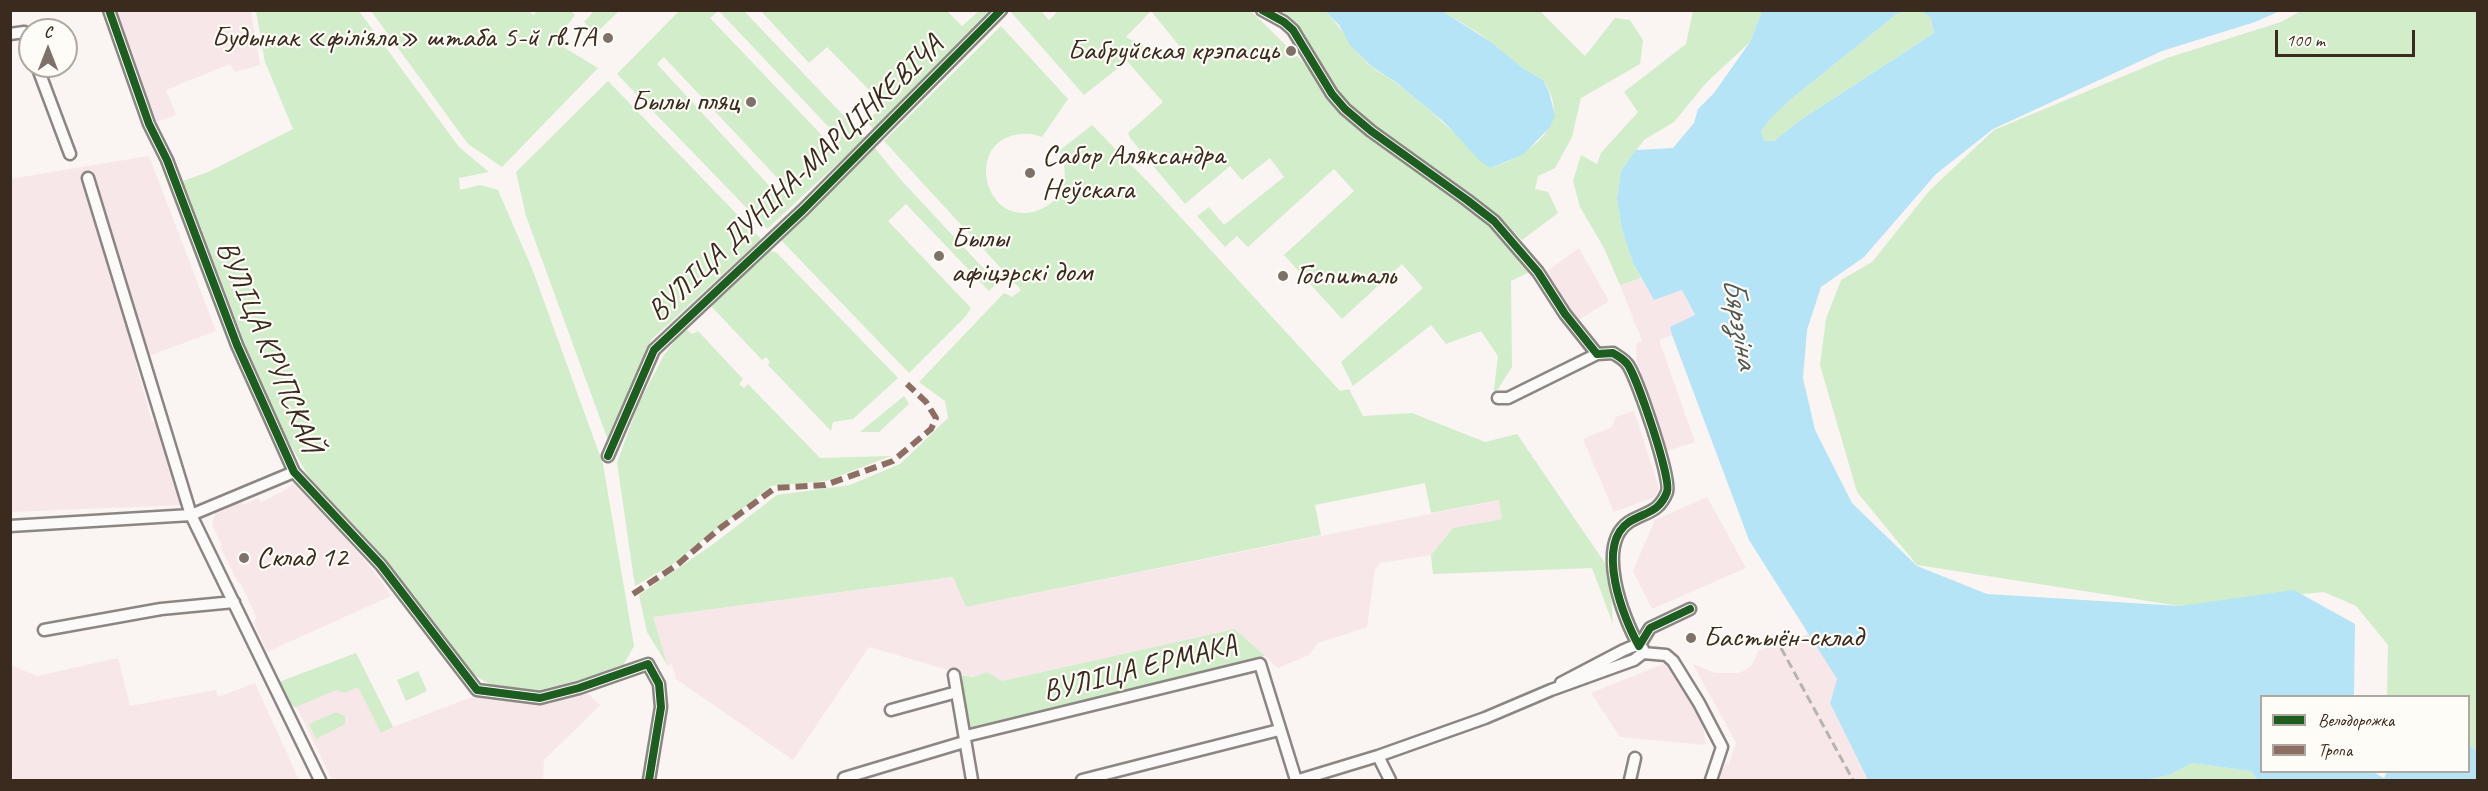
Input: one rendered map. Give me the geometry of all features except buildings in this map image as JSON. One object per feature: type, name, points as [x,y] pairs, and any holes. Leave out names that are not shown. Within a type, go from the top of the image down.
[{"type":"street","name":"ВУЛІЦА КРУПСКАЙ","points":[[109,10],[149,124],[167,160],[237,345],[294,472],[381,565],[477,690],[540,698],[579,688],[648,664],[659,684],[661,707],[649,780]]},
{"type":"street","points":[[1262,10],[1284,22],[1293,30],[1332,94],[1352,116],[1467,200],[1501,228],[1538,272],[1565,314],[1597,354]]},
{"type":"street","name":"ВУЛІЦА ДУНІНА-МАРЦІНКЕВІЧА","points":[[608,456],[654,350],[802,210],[1001,11]]},
{"type":"street","points":[[42,78],[70,154]]},
{"type":"street","points":[[88,178],[191,515],[320,780]]},
{"type":"street","points":[[1498,398],[1508,398],[1597,354],[1614,353],[1628,365],[1638,388],[1667,477],[1668,487],[1660,504],[1651,513],[1630,522],[1619,531],[1615,540],[1614,565],[1622,608],[1628,626],[1641,649],[1666,655],[1673,661],[1705,713],[1722,747],[1711,780]]},
{"type":"street","points":[[10,526],[191,515],[294,472]]},
{"type":"street","points":[[44,630],[161,609],[234,602]]},
{"type":"street","points":[[1641,649],[1650,628],[1690,609]]},
{"type":"street","name":"ВУЛІЦА ЕРМАКА","points":[[844,778],[965,739],[1260,664],[1279,730],[1298,780],[1378,756],[1485,718],[1551,690],[1634,660],[1641,649]]},
{"type":"street","points":[[954,675],[972,780]]},
{"type":"street","points":[[891,710],[957,692]]},
{"type":"street","points":[[1082,780],[1279,730]]},
{"type":"street","points":[[1378,756],[1390,780]]},
{"type":"street","points":[[1630,780],[1635,758]]},
{"type":"shaded area","points":[[114,11],[251,11],[260,65],[235,72],[230,64],[166,90],[176,115],[154,123]]},
{"type":"shaded area","points":[[149,156],[216,331],[135,361],[152,422],[158,421],[183,505],[11,512],[10,179]]},
{"type":"shaded area","points":[[1579,248],[1609,301],[1577,321],[1546,272]]},
{"type":"shaded area","points":[[1641,278],[1654,300],[1682,290],[1695,316],[1670,327],[1672,335],[1659,340],[1695,442],[1667,451],[1637,361],[1636,344],[1642,341],[1620,285]]},
{"type":"shaded area","points":[[1634,411],[1659,488],[1655,497],[1614,512],[1583,439],[1612,427],[1616,417]]},
{"type":"shaded area","points":[[296,481],[374,571],[391,596],[267,652],[254,623],[256,617],[241,583],[238,583],[220,546],[222,545],[212,525],[215,514],[241,501],[243,505],[258,498],[261,502],[287,489]]},
{"type":"shaded area","points":[[1707,497],[1746,568],[1652,609],[1633,571],[1655,520]]},
{"type":"shaded area","points":[[1500,500],[1502,519],[1453,528],[1431,555],[1380,563],[1375,570],[1367,627],[1318,643],[1309,655],[1278,668],[1235,629],[1002,681],[987,672],[973,677],[869,647],[793,760],[676,679],[672,664],[668,666],[653,617],[954,577],[966,607]]},
{"type":"shaded area","points":[[1808,634],[1837,679],[1830,703],[1868,780],[1718,780],[1726,763],[1729,764],[1736,743],[1693,664],[1715,673],[1738,673],[1746,670],[1753,663],[1758,651]]},
{"type":"shaded area","points":[[356,653],[393,727],[472,697],[549,704],[586,692],[600,705],[544,760],[543,780],[332,780],[301,716],[296,707],[292,707],[279,682]]},
{"type":"shaded area","points":[[118,658],[130,706],[216,690],[218,697],[255,683],[299,780],[13,780],[10,749],[11,665],[37,676]]},
{"type":"shaded area","points":[[1663,664],[1674,669],[1701,714],[1706,745],[1620,737],[1591,693]]},
{"type":"green space","points":[[528,10],[533,15],[538,11],[571,11],[575,15],[555,42],[598,68],[502,167],[468,144],[371,11]]},
{"type":"green space","points":[[680,10],[718,11],[710,18],[834,148],[841,140],[719,11],[744,11],[865,138],[767,229],[617,74]],"holes":[[[664,57],[783,184],[775,192],[657,64]]]},
{"type":"green space","points":[[1059,10],[1251,11],[1311,70],[1336,110],[1466,206],[1501,238],[1530,272],[1511,281],[1512,367],[1493,397],[1498,356],[1481,331],[1446,344],[1431,325],[1353,386],[1341,362],[1423,288],[1402,264],[1342,319],[1284,255],[1354,191],[1334,169],[1248,247],[1237,236],[1225,247],[1197,216],[1209,207],[1224,225],[1284,177],[1270,158],[1242,180],[1230,166],[1185,204],[1128,133],[1163,102],[1127,61],[1084,95],[1010,11],[1041,11],[1049,20]],"holes":[[[1151,11],[1181,48],[1162,63],[1142,46],[1126,37]]]},
{"type":"green space","points":[[256,11],[359,11],[459,147],[489,172],[459,178],[460,190],[480,185],[498,190],[533,271],[603,464],[634,646],[623,666],[533,692],[491,685],[474,675],[357,529],[308,476],[282,430],[247,349],[183,181],[208,172],[293,129],[265,62]]},
{"type":"green space","points":[[594,11],[619,11],[595,34],[584,22]]},
{"type":"green space","points":[[761,11],[947,11],[962,26],[979,11],[992,11],[874,130],[867,121],[884,105],[827,47],[809,63]]},
{"type":"green space","points":[[1276,11],[1325,11],[1368,64],[1411,95],[1491,168],[1519,156],[1543,137],[1554,112],[1552,98],[1542,80],[1517,64],[1480,34],[1442,11],[1540,11],[1585,56],[1615,18],[1630,20],[1643,40],[1640,64],[1581,98],[1572,137],[1555,168],[1538,176],[1535,189],[1548,192],[1558,213],[1522,240],[1494,212],[1367,121],[1340,94],[1297,23]]},
{"type":"green space","points":[[1693,11],[1762,11],[1750,42],[1706,83],[1674,122],[1644,140],[1621,171],[1617,199],[1622,230],[1633,263],[1641,278],[1620,285],[1604,248],[1580,207],[1573,181],[1581,155],[1597,164],[1601,153],[1638,112],[1624,92],[1686,44]]},
{"type":"green space","points":[[1921,11],[1931,18],[1934,33],[1799,121],[1774,141],[1763,141],[1761,131],[1790,100],[1898,13]]},
{"type":"green space","points":[[2301,11],[2477,11],[2477,751],[2470,746],[2470,695],[2387,695],[2388,645],[2356,606],[2324,592],[2180,606],[1917,565],[1857,492],[1820,365],[1826,319],[1841,280],[1872,262],[1930,190],[1994,130],[2167,58],[2281,22]]},
{"type":"green space","points":[[1001,26],[1068,99],[1042,137],[1028,134],[1015,135],[999,142],[990,153],[986,168],[988,183],[994,197],[1004,207],[1018,213],[1036,211],[1052,202],[1059,195],[1065,177],[1059,151],[1092,125],[1152,186],[1340,391],[1349,389],[1363,416],[1412,413],[1485,442],[1517,434],[1609,569],[1613,624],[1592,568],[1433,574],[1431,555],[1453,528],[1502,519],[1499,500],[1431,513],[1425,483],[1315,505],[1321,535],[966,607],[953,577],[653,617],[668,666],[647,632],[639,595],[712,545],[777,495],[850,485],[900,464],[948,418],[945,401],[919,382],[1004,293],[1012,297],[1021,290],[884,141]]},
{"type":"green space","points":[[608,81],[761,239],[651,340],[609,443],[526,216],[516,172]]},
{"type":"green space","points":[[874,147],[901,180],[997,283],[989,291],[906,204],[888,221],[971,308],[966,316],[909,373],[779,238]]},
{"type":"green space","points":[[769,250],[777,253],[898,378],[853,419],[833,422],[831,431],[768,365],[770,362],[766,357],[762,360],[710,305]]},
{"type":"green space","points":[[685,328],[692,334],[698,331],[743,379],[739,384],[744,388],[748,384],[820,458],[891,456],[826,481],[771,486],[674,563],[635,586],[617,463],[638,405],[664,355]]},
{"type":"green space","points":[[904,396],[909,404],[879,432],[860,432]]},
{"type":"green space","points":[[1235,629],[1265,656],[969,730],[961,681],[963,675],[973,677],[987,672],[1002,681]]},
{"type":"green space","points":[[356,653],[393,727],[381,733],[358,687],[345,693],[336,690],[296,707],[288,703],[279,682]]},
{"type":"green space","points":[[418,671],[427,691],[406,701],[397,680]]},
{"type":"green space","points":[[336,712],[345,716],[345,724],[316,739],[309,724]]},
{"type":"green space","points":[[2192,763],[2251,771],[2258,780],[2145,780],[2170,775]]},
{"type":"water","points":[[1325,11],[1442,11],[1491,42],[1521,67],[1543,80],[1549,92],[1555,116],[1550,127],[1524,154],[1491,168],[1480,161],[1445,123],[1397,83],[1371,66],[1350,45],[1339,25]]},
{"type":"water","name":"Бярэзіна","points":[[1762,11],[1915,11],[1898,13],[1790,100],[1761,131],[1764,141],[1774,141],[1799,121],[1934,33],[1931,18],[1921,11],[2280,11],[2255,22],[2162,51],[1993,129],[1936,174],[1864,257],[1821,287],[1807,330],[1803,378],[1815,430],[1852,503],[1917,566],[1987,594],[2180,606],[2294,590],[2355,624],[2354,695],[2260,695],[2260,773],[2375,773],[2384,778],[2386,773],[2470,773],[2470,746],[2477,751],[2477,780],[2258,780],[2251,771],[2192,763],[2170,775],[2144,780],[1868,780],[1830,703],[1837,679],[1749,540],[1672,335],[1670,327],[1695,315],[1682,290],[1654,300],[1633,263],[1622,230],[1617,199],[1621,171],[1636,150],[1673,148],[1694,123],[1698,109],[1714,93],[1750,42]]},
{"type":"railway","points":[[1781,648],[1853,780]]},
{"type":"marked path","points":[[633,594],[677,565],[719,529],[775,488],[825,485],[893,461],[931,429],[936,418],[926,402],[907,384]]},
{"type":"cycle path","points":[[109,10],[149,124],[167,160],[237,345],[294,472],[381,565],[477,690],[540,698],[579,688],[648,664],[659,684],[661,707],[649,780]]},
{"type":"cycle path","points":[[608,456],[654,350],[803,210],[1001,10]]},
{"type":"cycle path","points":[[1262,10],[1284,22],[1293,30],[1332,94],[1345,109],[1371,131],[1494,221],[1538,272],[1565,314],[1597,354],[1613,353],[1628,365],[1646,407],[1664,469],[1667,492],[1656,508],[1629,522],[1619,533],[1614,547],[1615,582],[1626,618],[1639,646],[1650,628],[1690,609]]},
{"type":"place","name":"Будынак «філіяла» штаба 5-й гв.ТА","points":[[608,38]]},
{"type":"place","name":"Бабруйская крэпасць","points":[[1291,51]]},
{"type":"place","name":"Былы пляц","points":[[751,102]]},
{"type":"place","name":"Сабор Аляксандра Неўскага","points":[[1030,173]]},
{"type":"place","name":"Былы афіцэрскі дом","points":[[939,256]]},
{"type":"place","name":"Госпиталь","points":[[1283,276]]},
{"type":"place","name":"Склад 12","points":[[244,558]]},
{"type":"place","name":"Бастыён-склад","points":[[1691,638]]}]
